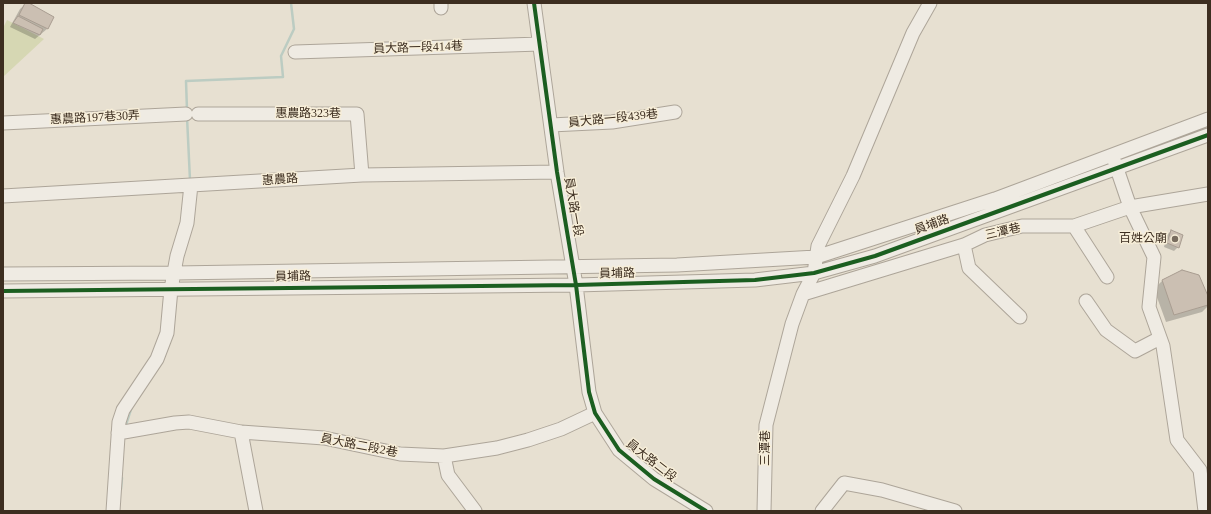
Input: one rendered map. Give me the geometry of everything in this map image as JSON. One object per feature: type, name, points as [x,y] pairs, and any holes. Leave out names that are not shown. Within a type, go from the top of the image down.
[{"type":"street","name":"員大路一段","points":[[534,3],[557,172],[576,284],[589,392],[595,413]]},
{"type":"street","name":"三潭巷","points":[[764,511],[766,425],[792,324],[803,294],[814,273],[818,246],[852,176],[913,33],[930,3]]},
{"type":"street","name":"員大路一段414巷","points":[[295,52],[540,44]]},
{"type":"street","name":"員大路一段439巷","points":[[551,126],[612,122],[675,112]]},
{"type":"street","name":"惠農路197巷30弄","points":[[3,122],[192,114]]},
{"type":"street","name":"惠農路323巷","points":[[192,114],[357,114],[362,174]]},
{"type":"street","name":"員埔路","points":[[3,274],[174,273],[573,265],[677,265],[816,257],[995,199],[1208,119]]},
{"type":"street","name":"員埔路","points":[[3,291],[576,284],[755,280],[814,273],[875,256],[1118,169],[1208,135]]},
{"type":"street","points":[[1112,155],[1130,207],[1154,257],[1149,307],[1163,346],[1177,440],[1200,470],[1205,511]]},
{"type":"street","name":"惠農路","points":[[3,196],[362,174],[557,172]]},
{"type":"street","points":[[113,511],[118,433],[123,410],[157,359],[164,342],[169,322],[171,289],[177,256],[187,224],[191,185]]},
{"type":"street","name":"三潭巷","points":[[803,294],[964,245],[985,234],[1022,226],[1074,226],[1130,207],[1208,194]]},
{"type":"street","points":[[1074,226],[1107,277]]},
{"type":"street","points":[[964,245],[968,268],[1020,317]]},
{"type":"street","points":[[1086,301],[1106,330],[1135,351],[1160,338]]},
{"type":"street","name":"員大路二段2巷","points":[[118,433],[182,422],[241,432],[324,438],[400,454],[444,456],[496,448],[528,440],[561,428],[595,413]]},
{"type":"street","name":"員大路二段","points":[[595,413],[619,450],[654,479],[706,511]]},
{"type":"street","points":[[241,432],[256,511]]},
{"type":"street","points":[[444,456],[448,475],[475,511]]},
{"type":"street","points":[[822,511],[844,483],[882,490],[955,511]]},
{"type":"green space","points":[[7,20],[44,39],[3,77],[3,28]]},
{"type":"building","points":[[25,3],[29,3],[54,17],[48,29],[19,15]]},
{"type":"building","points":[[18,16],[43,29],[40,35],[13,23]]},
{"type":"building","name":"百姓公廟","points":[[1171,230],[1183,235],[1179,248],[1167,243]]},
{"type":"building","points":[[1182,270],[1199,275],[1208,296],[1208,305],[1174,315],[1162,280]]},
{"type":"waterway","points":[[187,110],[186,81],[283,77],[281,56],[294,29],[291,3]]},
{"type":"waterway","points":[[187,117],[190,180]]},
{"type":"waterway","points":[[125,428],[132,406]]},
{"type":"waterway","points":[[121,489],[122,478]]},
{"type":"cycle path","points":[[534,3],[557,172],[576,285],[589,392],[595,413],[619,450],[654,479],[706,511]]},
{"type":"cycle path","points":[[3,291],[576,285],[755,280],[814,273],[875,256],[1208,135]]},
{"type":"place","name":"百姓公廟","points":[[1175,239]]}]
